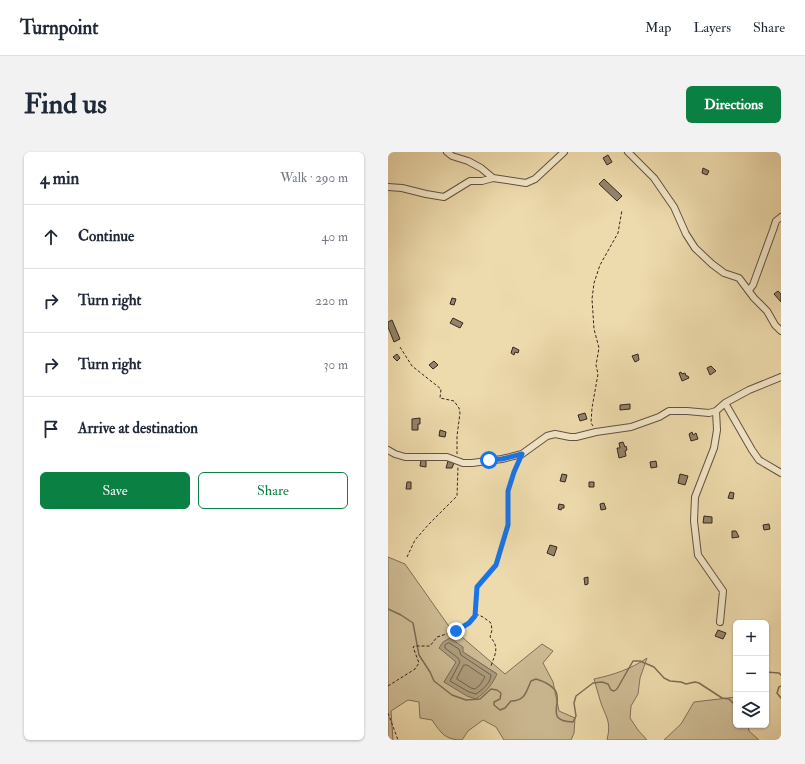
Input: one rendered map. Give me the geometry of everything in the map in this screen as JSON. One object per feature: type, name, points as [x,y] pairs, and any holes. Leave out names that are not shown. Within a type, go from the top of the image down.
[{"type":"street","points":[[447,152],[452,156],[468,161],[481,168],[493,178]]},
{"type":"street","points":[[388,187],[402,188],[444,197],[470,181],[482,181],[493,178],[526,183],[535,179],[564,152]]},
{"type":"street","points":[[628,152],[654,178],[674,207],[686,234],[695,248],[724,273],[739,278],[767,311],[775,325],[781,331]]},
{"type":"street","points":[[749,290],[753,285],[774,226],[781,217]]},
{"type":"street","points":[[388,450],[405,457],[439,456],[448,457],[463,463],[502,459],[522,454],[547,436],[555,434],[576,437],[596,432],[631,427],[659,417],[669,411],[703,413],[716,411],[725,403],[749,390],[781,377]]},
{"type":"street","points":[[725,403],[759,460],[781,473]]},
{"type":"street","points":[[716,411],[717,430],[714,448],[695,498],[694,521],[698,555],[723,591],[720,622]]},
{"type":"path","points":[[596,432],[592,423],[592,408],[598,374],[596,366],[599,348],[594,329],[592,299],[594,283],[600,265],[618,233],[622,210]]},
{"type":"path","points":[[400,347],[412,366],[440,389],[440,398],[454,401],[459,408],[460,413],[457,436],[457,496],[415,540],[406,557]]},
{"type":"path","points":[[388,686],[415,669],[419,663],[413,647],[430,646],[437,638],[456,631],[469,623],[475,614],[477,587],[496,565],[508,525],[508,491],[522,454]]},
{"type":"path","points":[[475,614],[483,617],[491,623],[492,630],[490,637],[496,642],[496,649],[491,666]]},
{"type":"path","points":[[388,713],[398,740]]},
{"type":"shaded area","points":[[388,557],[405,564],[448,625],[505,674],[542,644],[553,651],[543,663],[553,682],[559,711],[575,718],[574,733],[571,740],[504,740],[496,727],[483,720],[468,731],[462,740],[456,740],[444,735],[432,720],[420,718],[419,702],[408,700],[391,711],[393,740],[388,740]],"holes":[[[463,652],[497,674],[444,682]]]},
{"type":"shaded area","points":[[647,658],[640,678],[638,694],[631,706],[630,718],[647,740],[607,740],[609,728],[608,723],[594,679],[622,671]]},
{"type":"shaded area","points":[[733,697],[733,728],[748,728],[749,731],[759,740],[664,740],[681,724],[694,702]]},
{"type":"water","points":[[450,638],[463,647],[463,652],[497,674],[493,682],[483,694],[476,699],[467,696],[444,682],[456,662],[439,648],[443,642]]},
{"type":"building","points":[[608,155],[612,162],[607,165],[603,158]]},
{"type":"building","points":[[703,168],[709,171],[707,175],[702,173]]},
{"type":"building","points":[[604,179],[622,196],[617,201],[599,184]]},
{"type":"building","points":[[778,291],[781,294],[781,302],[774,294]]},
{"type":"building","points":[[452,298],[456,299],[454,305],[450,304]]},
{"type":"building","points":[[453,318],[463,323],[460,328],[450,323]]},
{"type":"building","points":[[392,320],[400,339],[394,342],[388,327],[388,322]]},
{"type":"building","points":[[513,347],[519,350],[518,353],[515,352],[514,355],[511,353]]},
{"type":"building","points":[[397,354],[400,358],[397,361],[393,357]]},
{"type":"building","points":[[638,354],[639,360],[635,362],[632,356]]},
{"type":"building","points":[[434,361],[438,365],[433,369],[429,365]]},
{"type":"building","points":[[711,366],[716,371],[710,375],[707,368]]},
{"type":"building","points":[[681,372],[682,374],[685,373],[689,378],[682,381],[679,373]]},
{"type":"building","points":[[630,404],[630,409],[620,410],[620,405]]},
{"type":"building","points":[[585,413],[587,419],[580,421],[578,415]]},
{"type":"building","points":[[420,418],[418,430],[412,430],[412,419]]},
{"type":"building","points":[[440,430],[446,432],[445,437],[439,436]]},
{"type":"building","points":[[692,432],[693,435],[696,433],[698,439],[691,441],[689,434]]},
{"type":"building","points":[[623,442],[627,450],[625,451],[626,456],[619,458],[617,448],[620,448],[619,443]]},
{"type":"building","points":[[421,460],[426,460],[426,467],[420,466]]},
{"type":"building","points":[[448,461],[454,463],[452,468],[446,468]]},
{"type":"building","points":[[656,461],[657,467],[651,468],[650,462]]},
{"type":"building","points":[[562,474],[567,475],[565,482],[560,481]]},
{"type":"building","points":[[680,474],[688,476],[685,485],[678,483]]},
{"type":"building","points":[[407,482],[411,482],[411,489],[406,489]]},
{"type":"building","points":[[589,482],[594,482],[594,487],[589,487]]},
{"type":"building","points":[[730,492],[734,493],[733,499],[728,498]]},
{"type":"building","points":[[604,503],[606,509],[601,510],[600,504]]},
{"type":"building","points":[[559,504],[564,505],[564,508],[561,510],[558,509]]},
{"type":"building","points":[[704,516],[712,517],[712,523],[703,523]]},
{"type":"building","points":[[769,524],[770,529],[764,530],[763,525]]},
{"type":"building","points":[[732,531],[736,531],[739,537],[732,538]]},
{"type":"building","points":[[550,545],[557,547],[554,556],[547,553]]},
{"type":"building","points":[[588,577],[588,584],[585,585],[584,578]]},
{"type":"building","points":[[718,630],[726,633],[723,639],[715,636]]},
{"type":"waterway","points":[[388,609],[413,623],[419,655],[434,681],[452,695],[466,700],[480,699],[491,689],[497,690],[501,693],[500,699],[494,702],[494,705],[500,710],[505,708],[511,701],[516,701],[522,698],[531,681],[536,679],[546,683],[555,690],[557,695],[556,715],[564,721],[573,722],[576,716],[574,703],[576,696],[593,683],[602,682],[608,684],[611,690],[614,691],[617,689],[633,661],[640,661],[654,667],[664,678],[670,681],[686,684],[695,682],[699,683],[722,698],[729,699],[733,703]]},
{"type":"waterway","points":[[769,672],[779,673],[781,675]]},
{"type":"waterway","points":[[781,686],[779,687],[777,693],[781,698]]},
{"type":"route","points":[[456,631],[469,623],[475,616],[477,587],[496,565],[508,525],[508,491],[522,454],[502,459],[489,460]]}]
